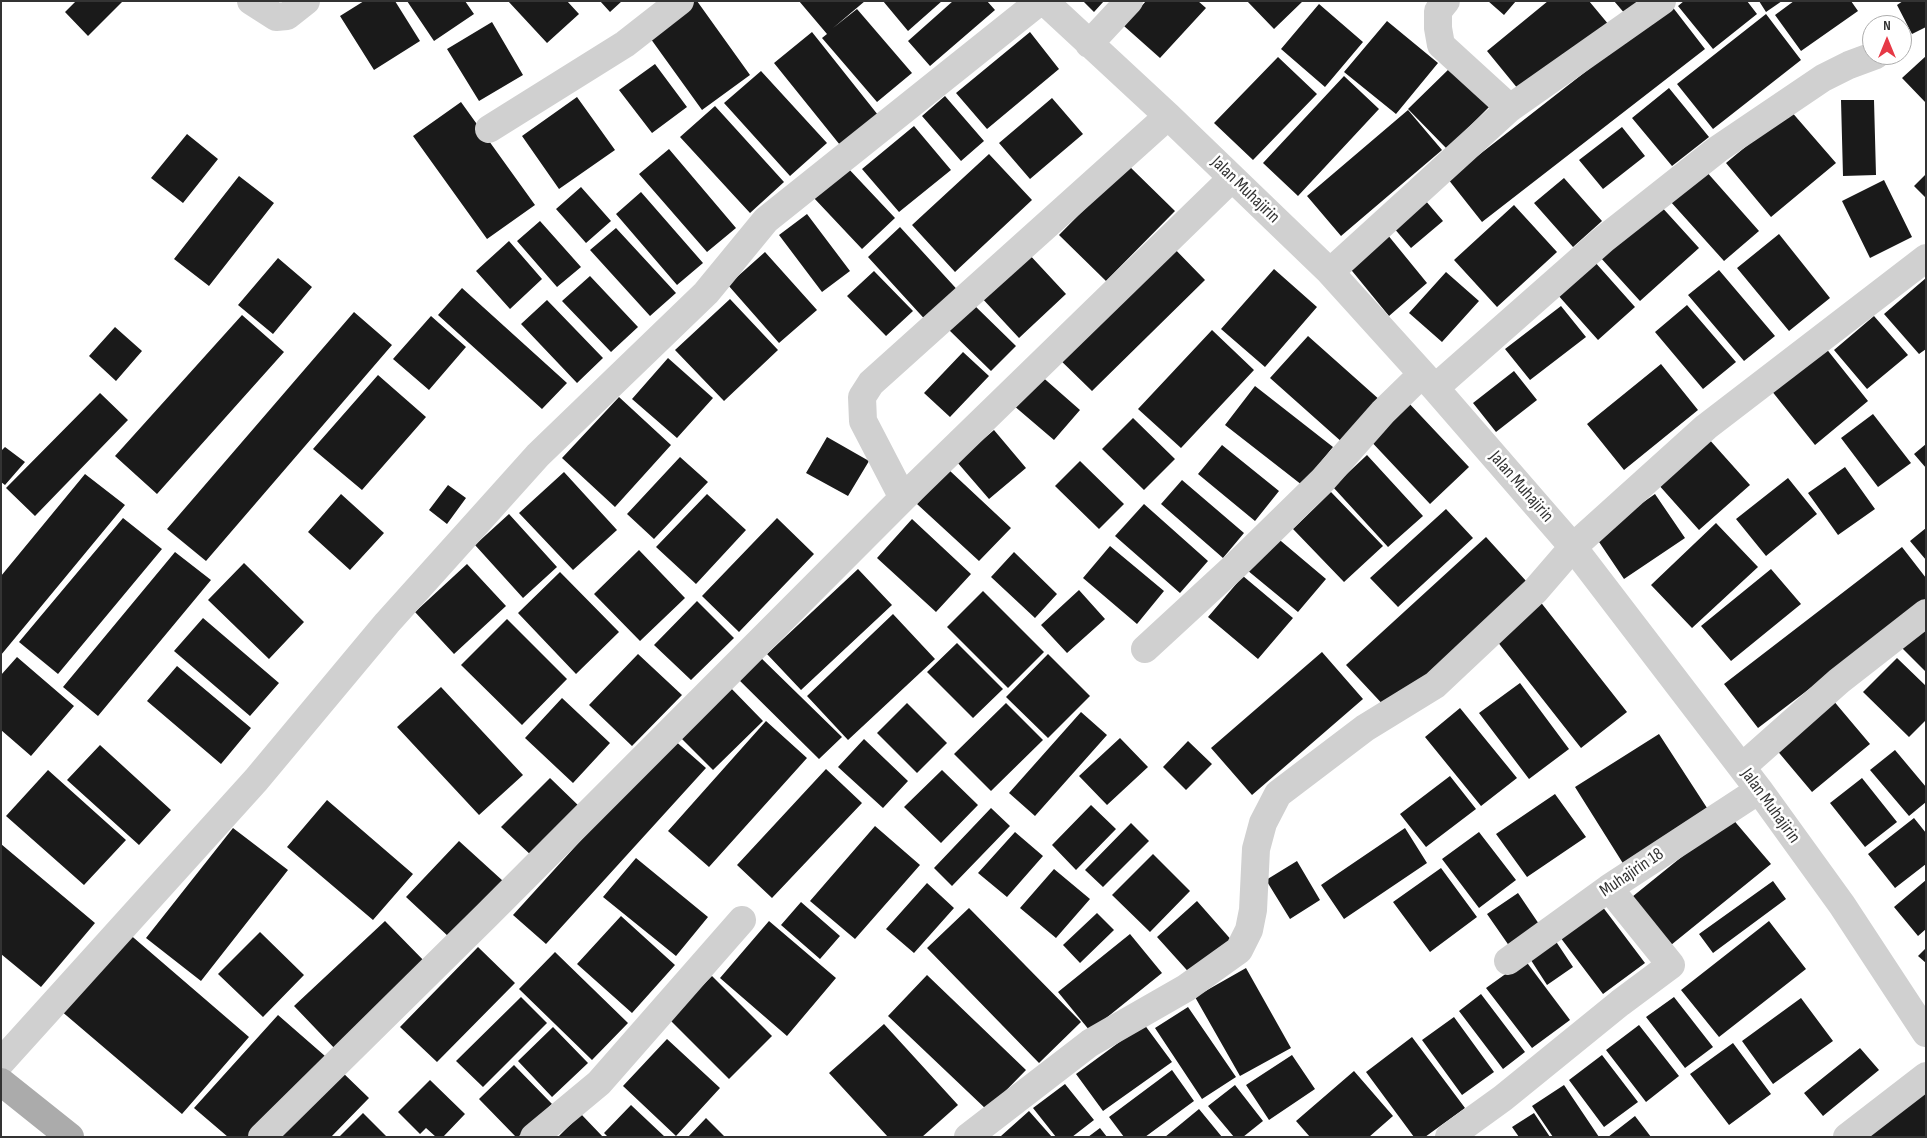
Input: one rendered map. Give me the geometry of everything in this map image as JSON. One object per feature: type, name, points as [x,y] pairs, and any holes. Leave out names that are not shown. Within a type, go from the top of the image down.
[{"type":"main road","points":[[1,1082],[70,1137]]},
{"type":"street","points":[[251,1],[276,17],[287,16],[306,1]]},
{"type":"street","points":[[489,129],[625,44],[680,1]]},
{"type":"street","points":[[1,1062],[256,780],[387,623],[538,455],[706,293],[766,220],[1040,1]]},
{"type":"street","name":"Jalan Muhajirin","points":[[1044,1],[1088,44],[1168,116],[1330,272],[1429,381],[1572,547],[1759,790],[1842,905],[1926,1034]]},
{"type":"street","points":[[1088,44],[1129,1]]},
{"type":"street","points":[[1446,1],[1438,11],[1441,45],[1510,108]]},
{"type":"street","points":[[1330,272],[1510,108],[1662,1]]},
{"type":"street","points":[[1145,649],[1234,567],[1323,480],[1383,412],[1429,381],[1718,149],[1823,78],[1862,60]]},
{"type":"street","points":[[903,498],[863,421],[862,397],[872,383],[1168,116]]},
{"type":"street","points":[[262,1137],[486,916],[903,498],[1232,178]]},
{"type":"street","points":[[968,1137],[1090,1043],[1186,988],[1240,950],[1249,930],[1253,910],[1256,849],[1261,832],[1278,794],[1365,728],[1435,685],[1535,591],[1572,547],[1706,427],[1926,258]]},
{"type":"street","points":[[1742,767],[1839,681],[1926,613]]},
{"type":"street","name":"Muhajirin 18","points":[[1508,961],[1610,888],[1759,790]]},
{"type":"street","points":[[1450,1137],[1671,965],[1610,888]]},
{"type":"street","points":[[534,1137],[599,1083],[742,920]]},
{"type":"street","points":[[1847,1137],[1926,1076]]},
{"type":"building","points":[[76,1],[123,1],[88,36],[65,12]]},
{"type":"building","points":[[364,1],[395,1],[420,41],[374,70],[340,16]]},
{"type":"building","points":[[407,1],[465,1],[474,14],[434,41]]},
{"type":"building","points":[[508,1],[567,1],[579,14],[547,43]]},
{"type":"building","points":[[600,1],[622,1],[610,12]]},
{"type":"building","points":[[697,1],[750,75],[702,110],[648,35]]},
{"type":"building","points":[[799,1],[865,1],[833,28],[857,9],[912,73],[877,102],[822,38],[827,34]]},
{"type":"building","points":[[883,1],[942,1],[908,31]]},
{"type":"building","points":[[953,1],[987,1],[995,10],[930,66],[908,41]]},
{"type":"building","points":[[1083,1],[1104,1],[1094,12]]},
{"type":"building","points":[[1146,1],[1198,1],[1206,8],[1160,58],[1124,26]]},
{"type":"building","points":[[1247,1],[1303,1],[1274,29]]},
{"type":"building","points":[[1488,1],[1516,1],[1504,15]]},
{"type":"building","points":[[1548,1],[1589,1],[1609,25],[1523,95],[1487,51]]},
{"type":"building","points":[[1614,1],[1642,1],[1626,15]]},
{"type":"building","points":[[1684,1],[1747,1],[1757,14],[1713,49],[1678,6]]},
{"type":"building","points":[[1759,1],[1782,1],[1766,12]]},
{"type":"building","points":[[1794,1],[1851,1],[1858,11],[1801,51],[1775,15]]},
{"type":"building","points":[[1903,1],[1926,1],[1926,27],[1912,34],[1912,15],[1902,15],[1897,5]]},
{"type":"building","points":[[1319,4],[1363,42],[1325,87],[1281,49]]},
{"type":"building","points":[[1671,5],[1705,49],[1482,222],[1448,179]]},
{"type":"building","points":[[1766,14],[1801,60],[1713,129],[1677,84]]},
{"type":"building","points":[[1387,21],[1438,63],[1396,114],[1344,72]]},
{"type":"building","points":[[492,22],[523,75],[479,101],[447,49]]},
{"type":"building","points":[[812,32],[878,115],[840,145],[774,63]]},
{"type":"building","points":[[1030,32],[1059,69],[987,129],[956,93]]},
{"type":"building","points":[[1926,56],[1926,103],[1902,78]]},
{"type":"building","points":[[1278,57],[1317,94],[1253,160],[1214,123]]},
{"type":"building","points":[[655,64],[687,107],[652,133],[619,90]]},
{"type":"building","points":[[1452,66],[1491,105],[1447,149],[1408,109]]},
{"type":"building","points":[[761,71],[827,143],[790,176],[724,103]]},
{"type":"building","points":[[1344,76],[1379,109],[1298,196],[1263,163]]},
{"type":"building","points":[[1669,88],[1709,137],[1672,166],[1632,118]]},
{"type":"building","points":[[945,96],[984,141],[961,161],[922,116]]},
{"type":"building","points":[[577,97],[615,150],[559,189],[522,136]]},
{"type":"building","points":[[1052,98],[1083,134],[1030,179],[999,143]]},
{"type":"building","points":[[1841,100],[1874,100],[1876,175],[1843,176]]},
{"type":"building","points":[[461,102],[535,205],[487,239],[413,136]]},
{"type":"building","points":[[715,106],[784,182],[750,213],[680,137]]},
{"type":"building","points":[[1408,110],[1442,150],[1341,236],[1307,196]]},
{"type":"building","points":[[1790,110],[1836,163],[1771,217],[1726,163]]},
{"type":"building","points":[[914,126],[951,170],[899,212],[862,169]]},
{"type":"building","points":[[1622,127],[1645,156],[1603,189],[1579,160]]},
{"type":"building","points":[[187,134],[218,159],[183,203],[151,178]]},
{"type":"building","points":[[669,149],[736,228],[707,252],[639,174]]},
{"type":"building","points":[[989,154],[1032,200],[955,272],[912,225]]},
{"type":"building","points":[[1128,165],[1175,211],[1106,281],[1059,235]]},
{"type":"building","points":[[846,166],[895,218],[862,249],[813,197]]},
{"type":"building","points":[[1705,170],[1759,231],[1724,261],[1670,201]]},
{"type":"building","points":[[1926,174],[1926,198],[1914,186]]},
{"type":"building","points":[[239,176],[274,203],[209,286],[174,259]]},
{"type":"building","points":[[1564,178],[1602,221],[1573,247],[1534,203]]},
{"type":"building","points":[[1884,180],[1912,237],[1870,258],[1842,201]]},
{"type":"building","points":[[581,187],[611,221],[586,243],[556,209]]},
{"type":"building","points":[[641,192],[703,263],[677,285],[616,214]]},
{"type":"building","points":[[1425,200],[1443,221],[1411,248],[1393,227]]},
{"type":"building","points":[[1659,204],[1699,248],[1640,301],[1600,257]]},
{"type":"building","points":[[1514,205],[1557,252],[1497,307],[1454,260]]},
{"type":"building","points":[[807,214],[850,271],[822,292],[779,235]]},
{"type":"building","points":[[540,221],[581,267],[557,287],[517,241]]},
{"type":"building","points":[[900,227],[963,296],[930,325],[868,257]]},
{"type":"building","points":[[616,228],[676,293],[650,316],[590,250]]},
{"type":"building","points":[[1387,234],[1427,283],[1389,316],[1348,266]]},
{"type":"building","points":[[1779,234],[1830,298],[1789,331],[1737,268]]},
{"type":"building","points":[[509,241],[542,279],[510,309],[476,271]]},
{"type":"building","points":[[1168,242],[1205,280],[1092,391],[1054,354]]},
{"type":"building","points":[[765,252],[817,310],[779,343],[728,285]]},
{"type":"building","points":[[1027,252],[1066,294],[1019,338],[980,296]]},
{"type":"building","points":[[278,258],[312,287],[273,334],[238,305]]},
{"type":"building","points":[[1594,261],[1635,307],[1598,340],[1557,294]]},
{"type":"building","points":[[1274,269],[1317,307],[1265,367],[1221,329]]},
{"type":"building","points":[[1719,270],[1775,336],[1744,361],[1688,295]]},
{"type":"building","points":[[874,271],[913,311],[886,336],[847,296]]},
{"type":"building","points":[[1446,272],[1479,301],[1442,342],[1409,313]]},
{"type":"building","points":[[590,276],[638,327],[611,352],[562,301]]},
{"type":"building","points":[[1926,278],[1926,349],[1919,354],[1884,314]]},
{"type":"building","points":[[462,288],[567,383],[542,409],[438,315]]},
{"type":"building","points":[[730,299],[778,350],[724,401],[675,350]]},
{"type":"building","points":[[547,300],[603,358],[577,383],[521,324]]},
{"type":"building","points":[[973,304],[1016,346],[991,371],[948,329]]},
{"type":"building","points":[[1687,305],[1736,362],[1703,389],[1655,332]]},
{"type":"building","points":[[1561,306],[1586,337],[1530,380],[1505,349]]},
{"type":"building","points":[[354,312],[392,345],[206,561],[167,529]]},
{"type":"building","points":[[242,315],[284,352],[157,494],[115,456]]},
{"type":"building","points":[[431,316],[466,347],[429,390],[393,359]]},
{"type":"building","points":[[1874,316],[1908,355],[1867,389],[1834,350]]},
{"type":"building","points":[[115,327],[142,351],[116,381],[89,356]]},
{"type":"building","points":[[1212,330],[1254,370],[1181,448],[1138,409]]},
{"type":"building","points":[[1308,336],[1381,401],[1343,443],[1270,378]]},
{"type":"building","points":[[1825,347],[1868,401],[1815,445],[1771,390]]},
{"type":"building","points":[[963,352],[989,376],[950,417],[924,393]]},
{"type":"building","points":[[668,358],[713,398],[677,438],[632,399]]},
{"type":"building","points":[[1661,364],[1698,410],[1624,470],[1587,424]]},
{"type":"building","points":[[1514,371],[1537,400],[1496,432],[1473,403]]},
{"type":"building","points":[[1039,374],[1080,410],[1054,440],[1013,405]]},
{"type":"building","points":[[378,375],[426,417],[362,490],[313,449]]},
{"type":"building","points":[[1255,386],[1333,447],[1302,485],[1225,425]]},
{"type":"building","points":[[100,393],[128,420],[35,516],[6,488]]},
{"type":"building","points":[[619,397],[671,445],[615,507],[562,458]]},
{"type":"building","points":[[1405,399],[1469,467],[1430,504],[1366,436]]},
{"type":"building","points":[[1873,414],[1911,463],[1878,487],[1841,438]]},
{"type":"building","points":[[1133,418],[1175,459],[1144,490],[1102,449]]},
{"type":"building","points":[[994,430],[1026,468],[989,499],[957,462]]},
{"type":"building","points":[[827,437],[869,461],[848,496],[806,473]]},
{"type":"building","points":[[1708,438],[1750,485],[1699,530],[1657,483]]},
{"type":"building","points":[[1926,444],[1926,468],[1914,454]]},
{"type":"building","points":[[1222,445],[1279,491],[1255,521],[1198,474]]},
{"type":"building","points":[[5,447],[25,462],[5,485],[1,482],[1,451]]},
{"type":"building","points":[[1367,455],[1423,516],[1388,547],[1333,487]]},
{"type":"building","points":[[680,457],[708,482],[654,539],[627,514]]},
{"type":"building","points":[[1080,461],[1124,504],[1099,529],[1055,486]]},
{"type":"building","points":[[1845,467],[1875,509],[1838,535],[1808,493]]},
{"type":"building","points":[[949,470],[1011,528],[979,561],[917,504]]},
{"type":"building","points":[[564,472],[617,530],[573,570],[519,513]]},
{"type":"building","points":[[85,474],[125,505],[1,655],[1,576]]},
{"type":"building","points":[[1788,478],[1817,514],[1766,556],[1736,519]]},
{"type":"building","points":[[1182,480],[1244,533],[1223,558],[1161,504]]},
{"type":"building","points":[[448,485],[466,498],[447,524],[429,510]]},
{"type":"building","points":[[1331,492],[1383,546],[1344,582],[1293,529]]},
{"type":"building","points":[[341,494],[384,533],[350,570],[308,532]]},
{"type":"building","points":[[707,494],[746,530],[696,584],[656,547]]},
{"type":"building","points":[[1655,494],[1685,538],[1624,579],[1595,536]]},
{"type":"building","points":[[1144,504],[1208,561],[1180,593],[1115,536]]},
{"type":"building","points":[[1446,509],[1473,538],[1398,607],[1370,578]]},
{"type":"building","points":[[509,514],[557,567],[523,598],[475,545]]},
{"type":"building","points":[[123,518],[162,549],[58,674],[19,642]]},
{"type":"building","points":[[777,518],[814,554],[739,632],[702,596]]},
{"type":"building","points":[[912,519],[971,574],[936,612],[877,558]]},
{"type":"building","points":[[1716,523],[1758,567],[1692,628],[1651,585]]},
{"type":"building","points":[[1926,528],[1926,560],[1910,541]]},
{"type":"building","points":[[1275,536],[1326,579],[1298,612],[1247,570]]},
{"type":"building","points":[[1486,537],[1527,582],[1388,710],[1346,665]]},
{"type":"building","points":[[1110,546],[1164,591],[1137,624],[1083,578]]},
{"type":"building","points":[[1902,547],[1926,578],[1926,600],[1758,728],[1724,684]]},
{"type":"building","points":[[639,550],[685,598],[640,641],[594,594]]},
{"type":"building","points":[[175,552],[211,580],[98,716],[63,687]]},
{"type":"building","points":[[1014,552],[1057,594],[1035,618],[991,577]]},
{"type":"building","points":[[244,563],[304,622],[269,659],[208,600]]},
{"type":"building","points":[[467,564],[506,606],[454,654],[415,612]]},
{"type":"building","points":[[858,569],[892,605],[801,690],[767,654]]},
{"type":"building","points":[[1771,569],[1801,604],[1731,661],[1701,626]]},
{"type":"building","points":[[560,572],[619,632],[576,674],[518,613]]},
{"type":"building","points":[[1243,576],[1293,618],[1258,659],[1208,617]]},
{"type":"building","points":[[1079,590],[1105,619],[1067,653],[1041,625]]},
{"type":"building","points":[[983,591],[1044,652],[1008,688],[947,627]]},
{"type":"building","points":[[1539,600],[1627,712],[1581,748],[1493,636]]},
{"type":"building","points":[[697,601],[734,638],[691,680],[654,645]]},
{"type":"building","points":[[893,614],[935,659],[848,740],[807,696]]},
{"type":"building","points":[[203,618],[279,683],[250,716],[174,651]]},
{"type":"building","points":[[507,619],[567,679],[522,725],[461,665]]},
{"type":"building","points":[[1926,625],[1926,672],[1902,648]]},
{"type":"building","points":[[957,643],[1003,689],[973,718],[927,672]]},
{"type":"building","points":[[1322,652],[1363,699],[1252,795],[1211,748]]},
{"type":"building","points":[[638,654],[682,695],[632,746],[589,705]]},
{"type":"building","points":[[757,654],[842,737],[819,759],[735,676]]},
{"type":"building","points":[[1048,654],[1090,696],[1048,738],[1006,697]]},
{"type":"building","points":[[17,657],[74,706],[31,756],[1,730],[1,675]]},
{"type":"building","points":[[1897,658],[1926,686],[1926,720],[1909,737],[1863,692]]},
{"type":"building","points":[[177,666],[251,728],[221,764],[147,701]]},
{"type":"building","points":[[1520,683],[1569,749],[1529,779],[1479,713]]},
{"type":"building","points":[[727,684],[763,721],[713,770],[676,733]]},
{"type":"building","points":[[441,687],[523,775],[479,815],[397,727]]},
{"type":"building","points":[[562,698],[610,743],[573,783],[525,738]]},
{"type":"building","points":[[1832,699],[1870,744],[1812,792],[1775,748]]},
{"type":"building","points":[[907,703],[947,743],[917,773],[877,733]]},
{"type":"building","points":[[1006,703],[1043,740],[991,791],[954,754]]},
{"type":"building","points":[[1460,708],[1517,778],[1481,806],[1425,737]]},
{"type":"building","points":[[1081,712],[1107,735],[1035,816],[1009,793]]},
{"type":"building","points":[[766,721],[807,758],[709,867],[668,831]]},
{"type":"building","points":[[1659,734],[1709,811],[1624,865],[1575,787]]},
{"type":"building","points":[[1120,738],[1148,767],[1107,805],[1079,776]]},
{"type":"building","points":[[673,739],[706,768],[546,944],[513,915]]},
{"type":"building","points":[[864,739],[908,781],[883,808],[838,767]]},
{"type":"building","points":[[1188,741],[1212,764],[1186,790],[1163,767]]},
{"type":"building","points":[[100,745],[171,810],[139,845],[67,780]]},
{"type":"building","points":[[1895,750],[1926,787],[1926,802],[1909,816],[1870,770]]},
{"type":"building","points":[[826,769],[862,803],[772,898],[737,865]]},
{"type":"building","points":[[48,770],[126,840],[84,885],[6,816]]},
{"type":"building","points":[[942,770],[978,805],[941,843],[904,807]]},
{"type":"building","points":[[1450,776],[1476,809],[1426,847],[1400,814]]},
{"type":"building","points":[[550,778],[581,808],[533,857],[501,827]]},
{"type":"building","points":[[1862,778],[1897,822],[1865,847],[1830,803]]},
{"type":"building","points":[[1555,794],[1586,837],[1527,877],[1496,834]]},
{"type":"building","points":[[327,800],[413,874],[373,920],[287,847]]},
{"type":"building","points":[[1091,805],[1116,829],[1076,870],[1052,845]]},
{"type":"building","points":[[991,808],[1010,826],[952,886],[934,868]]},
{"type":"building","points":[[1731,817],[1771,864],[1671,945],[1632,897]]},
{"type":"building","points":[[1914,818],[1926,833],[1926,864],[1895,888],[1868,854]]},
{"type":"building","points":[[1131,823],[1149,841],[1103,887],[1085,870]]},
{"type":"building","points":[[875,826],[920,865],[855,939],[810,901]]},
{"type":"building","points":[[233,828],[288,870],[201,981],[146,938]]},
{"type":"building","points":[[1405,828],[1427,863],[1344,919],[1321,885]]},
{"type":"building","points":[[1015,832],[1043,856],[1007,897],[978,873]]},
{"type":"building","points":[[1479,832],[1516,880],[1479,908],[1442,859]]},
{"type":"building","points":[[459,841],[503,881],[449,937],[406,897]]},
{"type":"building","points":[[1,844],[95,923],[41,987],[1,954]]},
{"type":"building","points":[[1153,854],[1190,891],[1150,932],[1112,895]]},
{"type":"building","points":[[636,858],[708,917],[676,956],[603,897]]},
{"type":"building","points":[[1297,861],[1320,900],[1290,919],[1266,880]]},
{"type":"building","points":[[1441,868],[1477,917],[1430,952],[1393,902]]},
{"type":"building","points":[[1054,869],[1090,899],[1056,938],[1020,908]]},
{"type":"building","points":[[1926,880],[1926,929],[1918,936],[1894,907]]},
{"type":"building","points":[[1773,881],[1786,899],[1713,953],[1699,934]]},
{"type":"building","points":[[927,883],[954,908],[914,953],[886,929]]},
{"type":"building","points":[[1518,893],[1543,930],[1512,950],[1487,914]]},
{"type":"building","points":[[1197,901],[1234,943],[1194,978],[1157,937]]},
{"type":"building","points":[[801,902],[840,936],[820,959],[781,925]]},
{"type":"building","points":[[1602,906],[1645,963],[1603,994],[1560,937]]},
{"type":"building","points":[[969,908],[1081,1022],[1039,1063],[927,948]]},
{"type":"building","points":[[1097,913],[1114,930],[1080,963],[1063,945]]},
{"type":"building","points":[[621,916],[675,965],[632,1013],[577,964]]},
{"type":"building","points":[[385,921],[430,967],[338,1052],[294,1006]]},
{"type":"building","points":[[769,921],[836,978],[787,1036],[720,978]]},
{"type":"building","points":[[1769,921],[1806,969],[1719,1037],[1681,990]]},
{"type":"building","points":[[127,932],[249,1037],[182,1114],[60,1010]]},
{"type":"building","points":[[260,932],[304,975],[263,1017],[218,974]]},
{"type":"building","points":[[1130,934],[1162,973],[1090,1031],[1058,992]]},
{"type":"building","points":[[1553,937],[1573,967],[1547,985],[1527,954]]},
{"type":"building","points":[[478,947],[515,983],[437,1062],[400,1027]]},
{"type":"building","points":[[1926,948],[1926,963],[1918,956]]},
{"type":"building","points":[[555,952],[628,1023],[592,1060],[519,989]]},
{"type":"building","points":[[1525,960],[1570,1020],[1532,1048],[1486,988]]},
{"type":"building","points":[[1246,968],[1291,1048],[1240,1076],[1195,997]]},
{"type":"building","points":[[927,975],[1026,1070],[987,1110],[888,1016]]},
{"type":"building","points":[[712,976],[772,1036],[729,1079],[669,1019]]},
{"type":"building","points":[[1481,994],[1525,1052],[1503,1069],[1459,1011]]},
{"type":"building","points":[[521,997],[547,1023],[483,1087],[456,1061]]},
{"type":"building","points":[[1674,997],[1713,1047],[1685,1068],[1646,1017]]},
{"type":"building","points":[[1801,998],[1833,1041],[1773,1084],[1742,1041]]},
{"type":"building","points":[[1188,1007],[1236,1077],[1202,1099],[1155,1028]]},
{"type":"building","points":[[278,1015],[325,1056],[253,1137],[228,1137],[194,1108]]},
{"type":"building","points":[[1454,1017],[1494,1072],[1462,1095],[1422,1040]]},
{"type":"building","points":[[884,1024],[958,1105],[922,1137],[888,1137],[829,1073]]},
{"type":"building","points":[[1144,1024],[1172,1062],[1103,1111],[1076,1074]]},
{"type":"building","points":[[1639,1025],[1679,1076],[1646,1102],[1606,1050]]},
{"type":"building","points":[[553,1027],[588,1063],[552,1097],[518,1061]]},
{"type":"building","points":[[1412,1037],[1465,1108],[1425,1137],[1414,1137],[1366,1072]]},
{"type":"building","points":[[667,1039],[720,1088],[676,1136],[623,1086]]},
{"type":"building","points":[[1733,1043],[1771,1094],[1729,1125],[1690,1074]]},
{"type":"building","points":[[1860,1048],[1879,1070],[1823,1116],[1804,1093]]},
{"type":"building","points":[[1292,1055],[1315,1089],[1269,1120],[1246,1085]]},
{"type":"building","points":[[1602,1055],[1638,1102],[1604,1127],[1569,1080]]},
{"type":"building","points":[[514,1065],[552,1104],[518,1137],[479,1099]]},
{"type":"building","points":[[340,1070],[369,1098],[331,1137],[274,1137]]},
{"type":"building","points":[[1172,1070],[1194,1101],[1145,1137],[1124,1137],[1109,1117]]},
{"type":"building","points":[[1354,1071],[1393,1116],[1369,1137],[1310,1137],[1296,1121]]},
{"type":"building","points":[[430,1080],[465,1114],[443,1137],[436,1137],[426,1128],[420,1134],[398,1112]]},
{"type":"building","points":[[1065,1084],[1094,1120],[1072,1137],[1056,1137],[1033,1108]]},
{"type":"building","points":[[1235,1085],[1263,1121],[1243,1137],[1234,1137],[1208,1106]]},
{"type":"building","points":[[1564,1085],[1599,1137],[1553,1137],[1532,1106]]},
{"type":"building","points":[[1926,1087],[1926,1137],[1864,1137]]},
{"type":"building","points":[[631,1105],[665,1137],[608,1137],[604,1133]]},
{"type":"building","points":[[1199,1109],[1222,1137],[1165,1137]]},
{"type":"building","points":[[1029,1111],[1052,1137],[1001,1136]]},
{"type":"building","points":[[363,1113],[387,1137],[339,1137]]},
{"type":"building","points":[[1534,1113],[1550,1137],[1519,1137],[1512,1127]]},
{"type":"building","points":[[581,1114],[603,1137],[558,1137]]},
{"type":"building","points":[[1635,1116],[1651,1137],[1608,1137]]},
{"type":"building","points":[[706,1118],[725,1137],[688,1137]]},
{"type":"building","points":[[1100,1128],[1107,1137],[1088,1137]]}]
